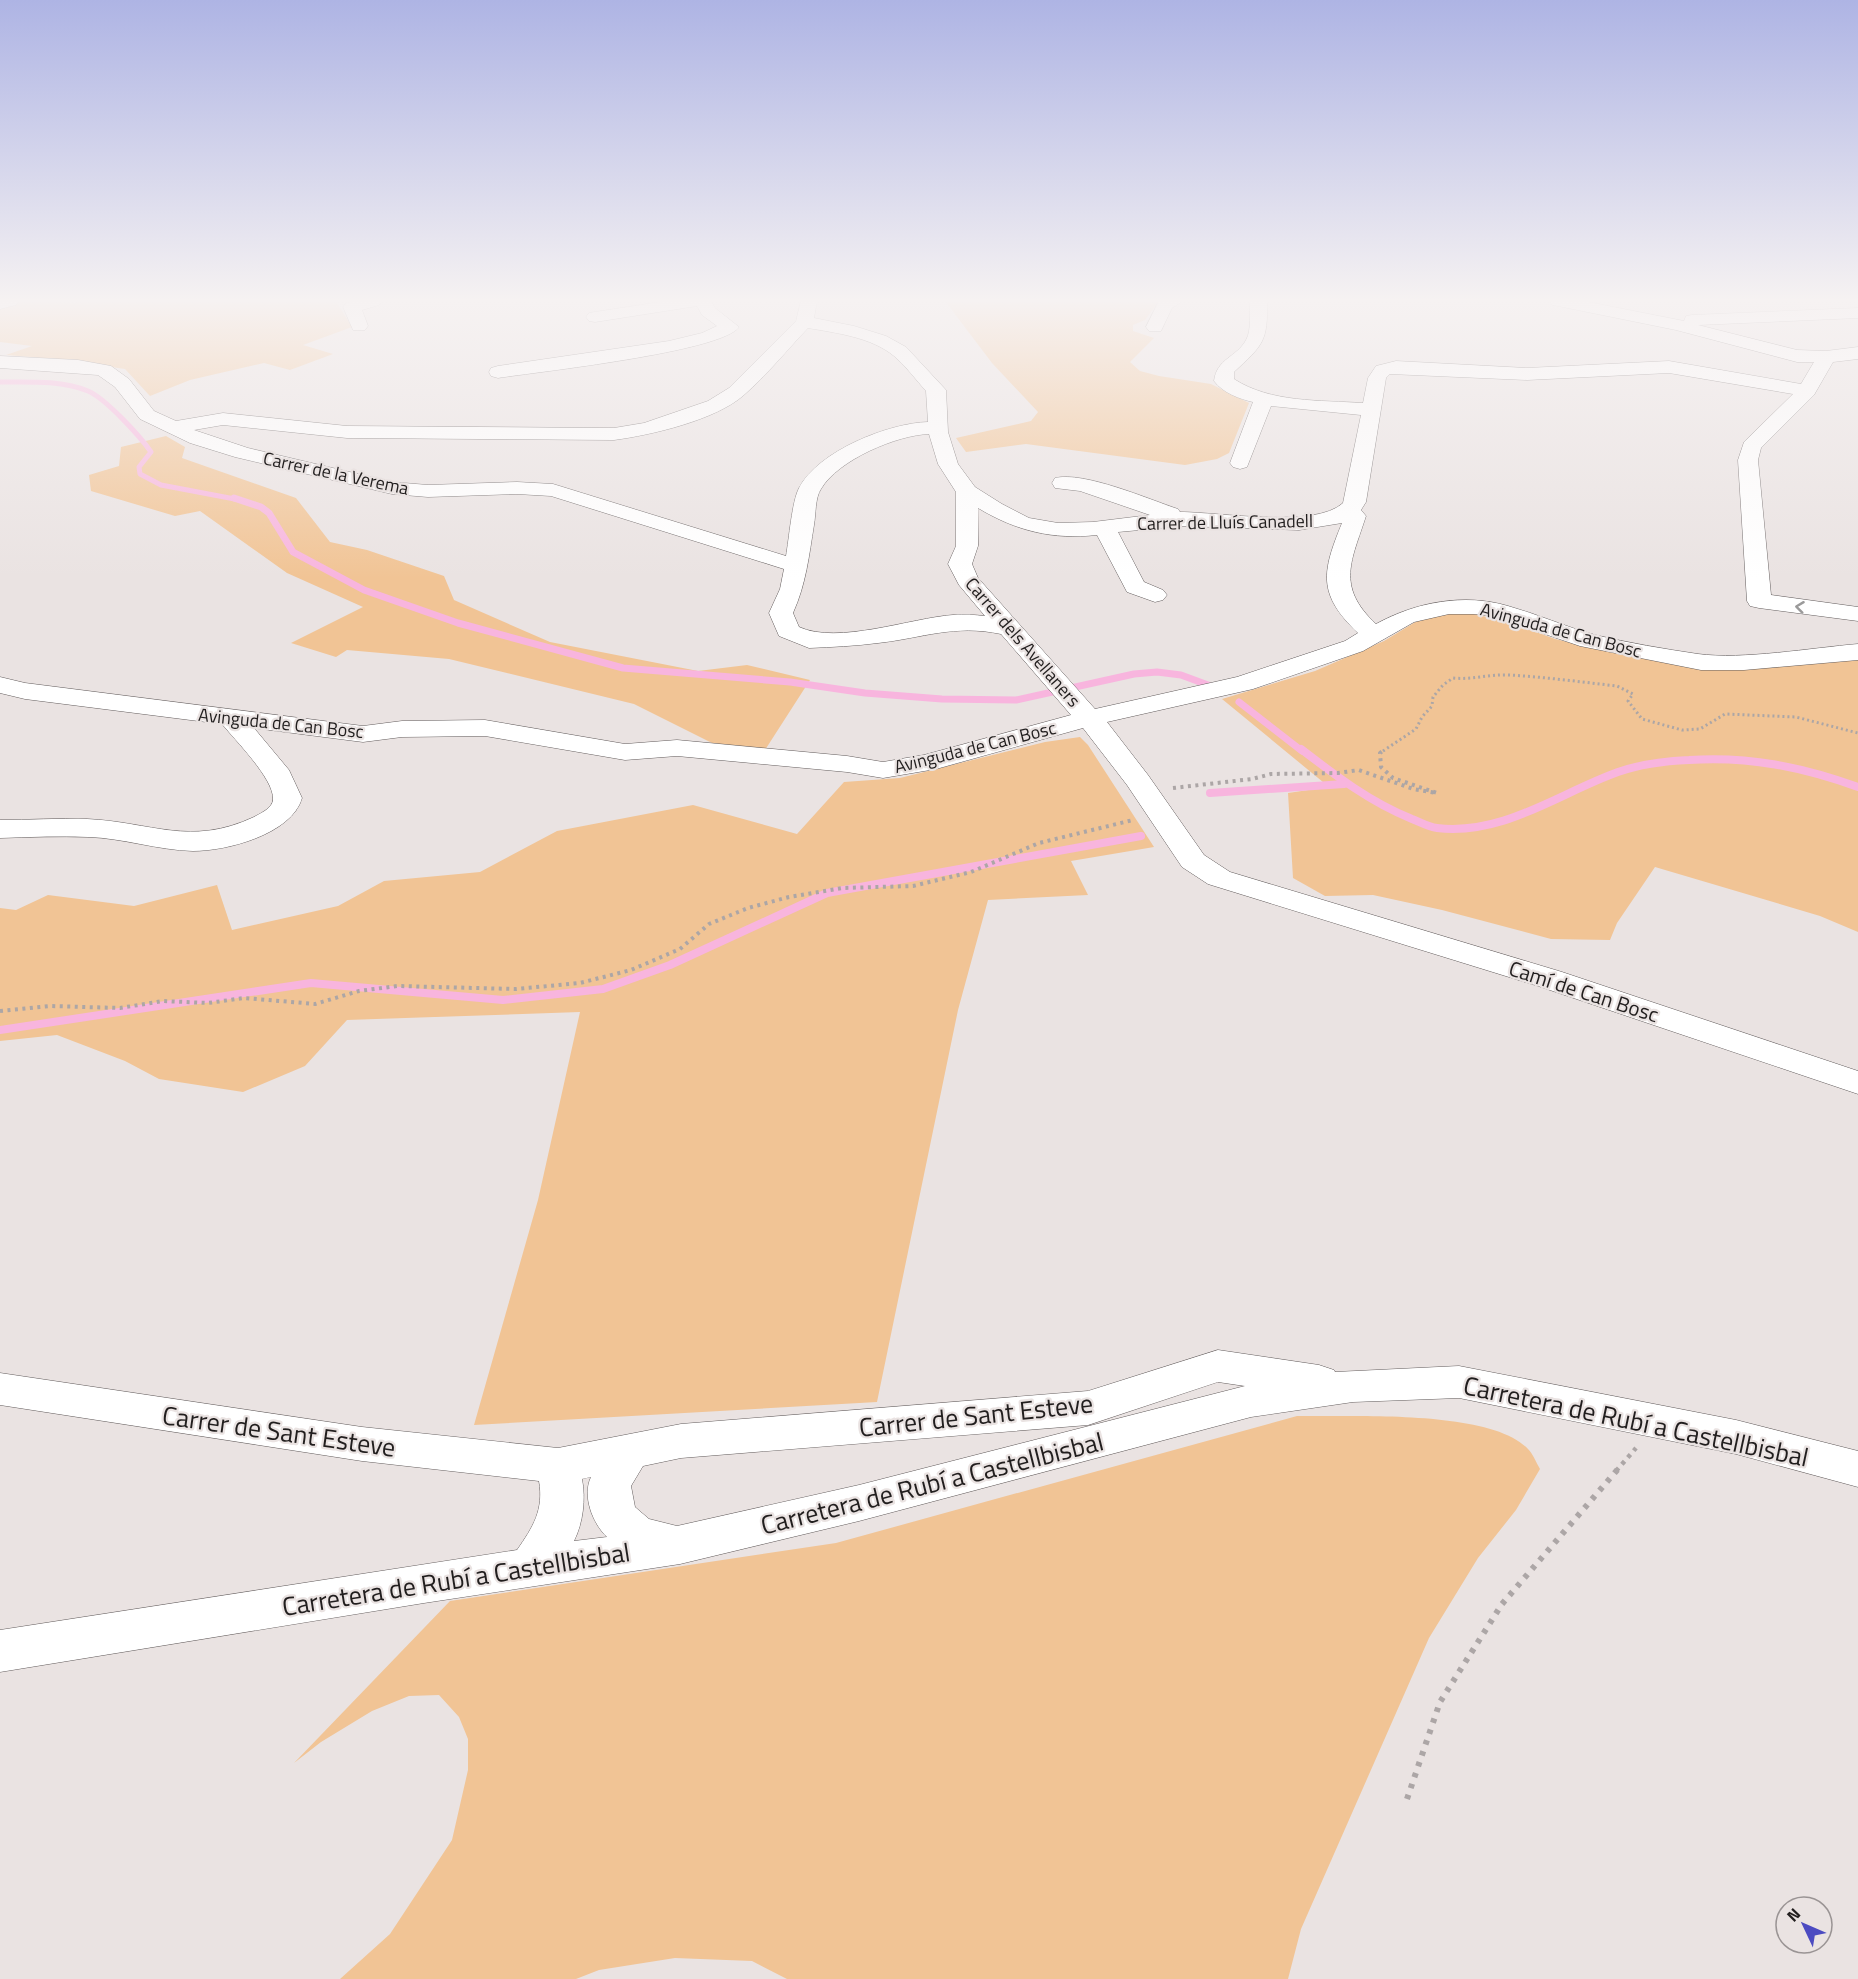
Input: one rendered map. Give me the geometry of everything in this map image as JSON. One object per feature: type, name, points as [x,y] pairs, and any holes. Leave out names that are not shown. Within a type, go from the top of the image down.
[{"type":"street","name":"Carrer de la Verema","points":[[130,393],[147,415],[197,439],[242,453],[392,488],[438,491],[532,489],[561,492],[781,562],[797,565]]},
{"type":"street","points":[[172,428],[223,419],[347,432],[614,434],[637,431],[715,405],[734,393]]},
{"type":"street","points":[[936,393],[938,428],[948,464],[967,492]]},
{"type":"street","points":[[1245,393],[1264,400],[1371,410]]},
{"type":"street","points":[[1374,393],[1355,502],[1349,511],[1355,516],[1338,562],[1339,590],[1353,615],[1375,635]]},
{"type":"street","points":[[1805,393],[1751,446],[1748,460],[1759,602],[1858,614]]},
{"type":"street","points":[[1240,463],[1264,400]]},
{"type":"street","points":[[938,428],[897,431],[877,438],[829,469],[815,481],[809,489],[792,589],[781,613],[788,631],[809,641],[878,636],[953,622],[984,623],[1009,628]]},
{"type":"street","points":[[1063,483],[1083,485],[1182,519]]},
{"type":"street","name":"Carrer de Lluís Canadell","points":[[967,492],[1011,518],[1040,528],[1065,530],[1182,519],[1297,523],[1334,518],[1349,511]]},
{"type":"street","name":"Carrer dels Avellaners","points":[[967,492],[967,546],[960,564],[967,580],[1089,718],[1152,802],[1183,850],[1206,871],[1236,885],[1307,906]]},
{"type":"street","points":[[1104,526],[1135,587],[1155,595]]},
{"type":"street","name":"Avinguda de Can Bosc","points":[[0,685],[25,691],[363,734],[402,729],[485,728],[625,752],[677,748],[848,764],[883,770],[926,763],[1089,718],[1244,683],[1354,646],[1406,617],[1428,610],[1459,606],[1512,614],[1563,634],[1605,645],[1701,662],[1744,662],[1858,652]]},
{"type":"street","points":[[0,829],[89,828],[193,842],[243,833],[272,819],[285,808],[288,798],[279,776],[231,718]]},
{"type":"street","name":"Camí de Can Bosc","points":[[1307,906],[1559,982],[1858,1083]]},
{"type":"street","name":"Carrer de Sant Esteve","points":[[0,1389],[362,1444],[558,1466],[681,1441],[1088,1408],[1218,1366],[1353,1386]]},
{"type":"street","name":"Carretera de Rubí a Castellbisbal","points":[[0,1651],[680,1545],[859,1503],[1251,1401],[1353,1386],[1459,1382],[1736,1437],[1858,1469]]},
{"type":"street","points":[[629,1451],[609,1485],[614,1516],[636,1535],[680,1545]]},
{"type":"street","points":[[531,1567],[556,1531],[563,1493],[558,1466]]},
{"type":"path","points":[[0,1011],[50,1006],[120,1008],[163,1001],[208,1003],[244,998],[315,1004],[359,991],[397,987],[516,989],[580,983],[631,970],[680,949],[709,924],[748,908],[789,897],[842,888],[913,886],[971,872],[1039,843],[1116,825],[1152,802],[1271,774],[1311,774],[1359,770],[1413,789],[1437,793],[1393,778],[1381,767],[1380,753],[1416,729],[1422,717],[1432,706],[1433,696],[1453,678],[1470,680],[1485,675],[1508,675],[1617,686],[1633,694],[1628,701],[1642,719],[1682,730],[1700,729],[1725,714],[1796,717],[1858,733]]},
{"type":"path","points":[[1407,1799],[1440,1702],[1502,1604],[1588,1501],[1659,1423]]},
{"type":"shaded area","points":[[1020,393],[1230,393],[1249,403],[1229,453],[1217,459],[1185,465],[1026,444],[966,452],[956,438],[1031,421],[1038,412]]},
{"type":"shaded area","points":[[166,436],[185,447],[182,458],[296,498],[330,542],[367,550],[444,576],[454,600],[550,642],[698,671],[747,665],[810,680],[765,750],[712,743],[634,704],[449,659],[347,650],[336,657],[291,643],[363,607],[287,573],[200,511],[175,516],[91,491],[89,475],[119,466],[121,447]]},
{"type":"shaded area","points":[[1460,611],[1509,622],[1555,639],[1627,656],[1683,665],[1746,669],[1858,659],[1858,932],[1820,916],[1655,867],[1617,923],[1610,940],[1551,939],[1442,910],[1373,895],[1325,896],[1293,878],[1288,793],[1329,787],[1222,699],[1315,671],[1384,641],[1417,621]]},
{"type":"shaded area","points":[[1080,737],[1088,745],[1154,847],[1071,861],[1088,895],[988,900],[958,1010],[877,1402],[474,1425],[538,1200],[580,1012],[347,1020],[305,1066],[243,1092],[159,1079],[125,1061],[57,1035],[0,1041],[0,908],[16,910],[48,895],[134,906],[217,885],[232,930],[338,906],[384,881],[480,872],[557,831],[693,805],[797,834],[844,782],[900,778],[1045,742]]},
{"type":"shaded area","points":[[1297,1416],[1419,1418],[1484,1427],[1510,1436],[1528,1449],[1540,1469],[1516,1510],[1478,1558],[1429,1638],[1301,1929],[1288,1979],[787,1979],[752,1961],[675,1958],[599,1970],[576,1979],[340,1979],[390,1934],[452,1840],[468,1770],[468,1739],[459,1717],[439,1695],[409,1696],[372,1711],[321,1742],[294,1763],[450,1601],[836,1543]]},
{"type":"waterway","points":[[92,393],[113,409],[151,452],[139,467],[140,474],[161,485],[240,500]]},
{"type":"waterway","points":[[234,498],[240,500]]},
{"type":"waterway","points":[[240,500],[261,507],[269,513],[293,552],[364,590],[458,623],[623,668],[790,682],[865,693],[942,699],[1016,700],[1134,674],[1157,672],[1181,675],[1208,685]]},
{"type":"waterway","points":[[1239,702],[1302,751]]},
{"type":"waterway","points":[[1301,749],[1340,779],[1368,796],[1427,826],[1437,828],[1461,829],[1485,826],[1530,811],[1618,772],[1671,761],[1711,759],[1775,764],[1858,787]]},
{"type":"waterway","points":[[1210,793],[1344,784]]},
{"type":"waterway","points":[[0,1030],[311,983],[503,1000],[603,989],[670,965],[827,893],[1141,836]]}]
